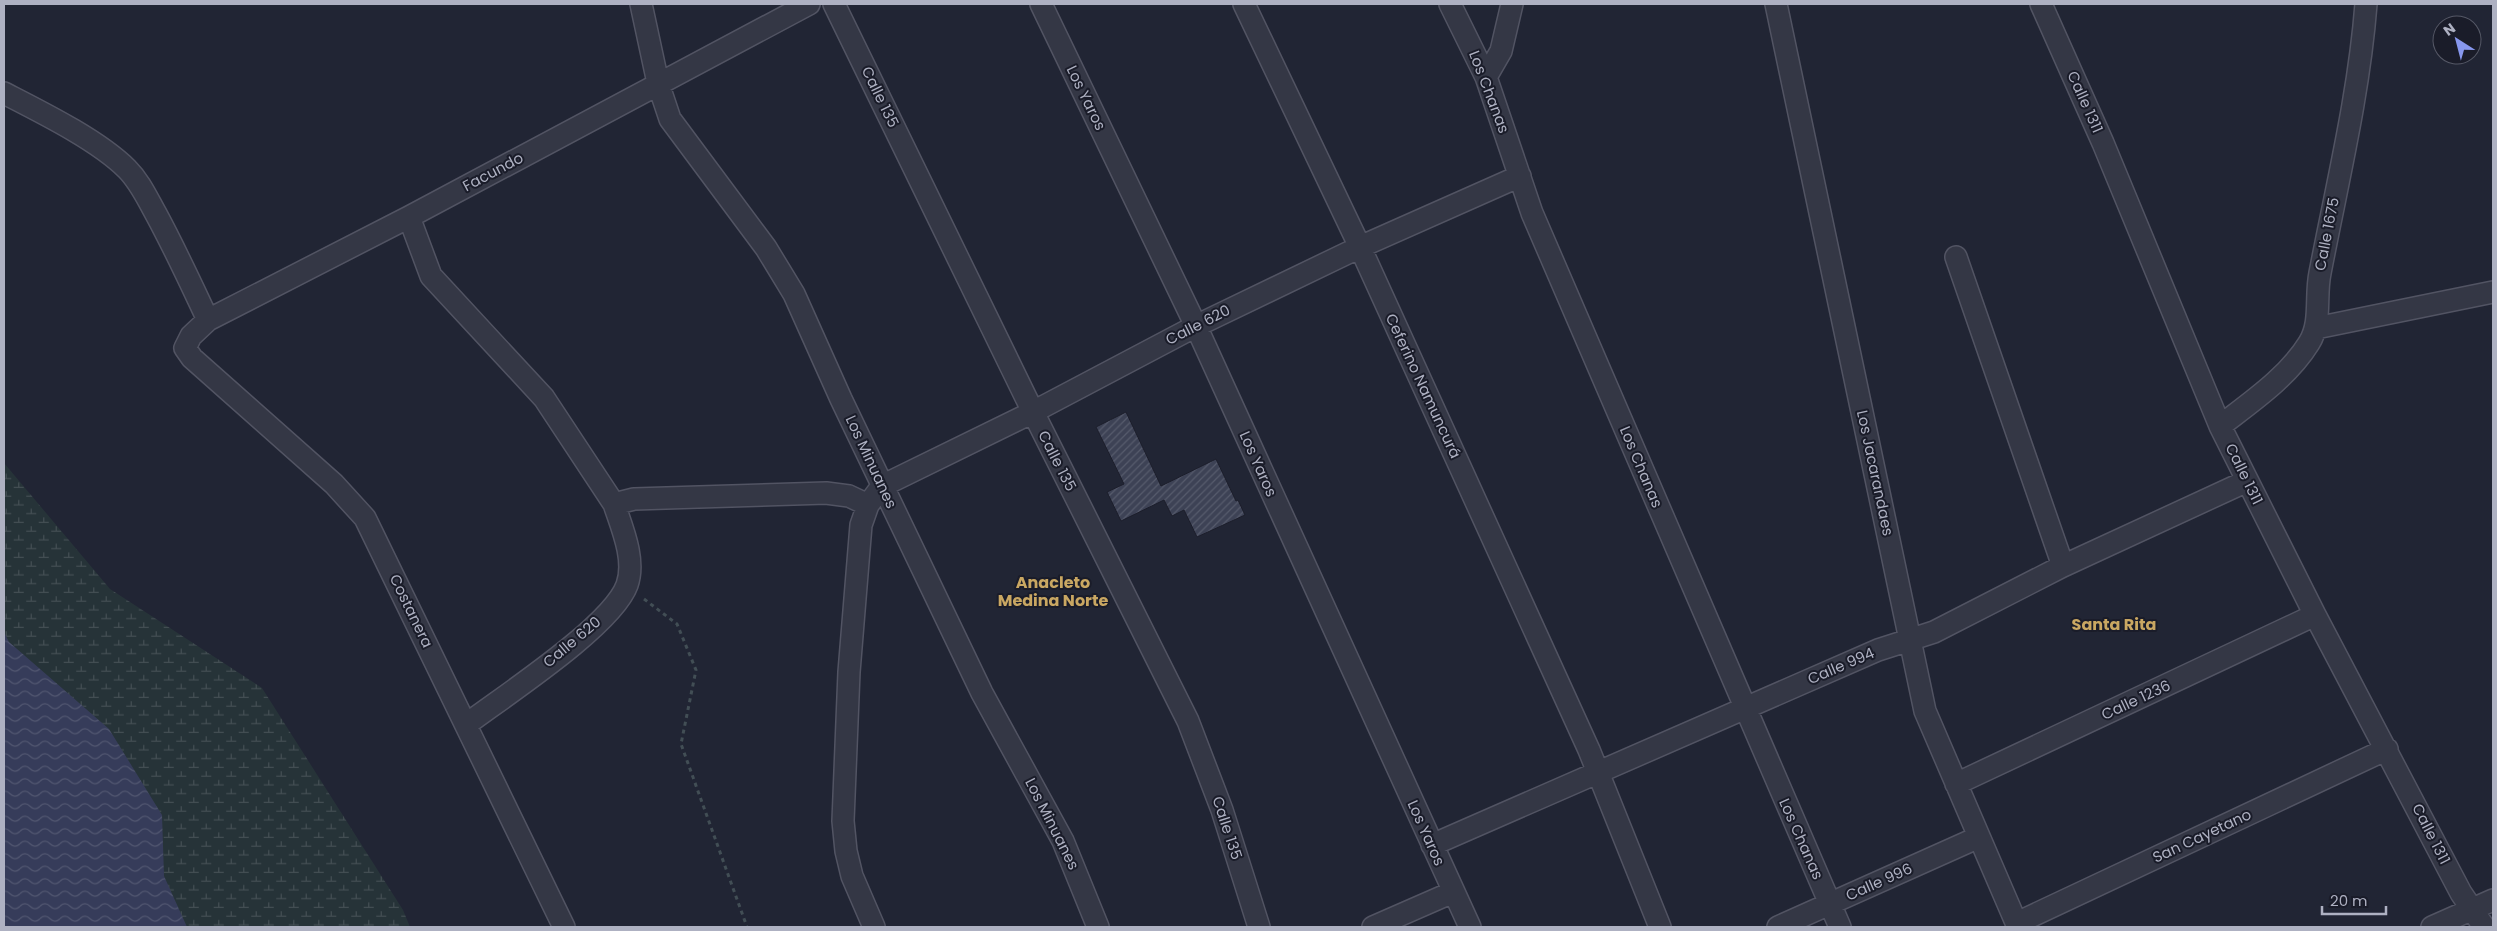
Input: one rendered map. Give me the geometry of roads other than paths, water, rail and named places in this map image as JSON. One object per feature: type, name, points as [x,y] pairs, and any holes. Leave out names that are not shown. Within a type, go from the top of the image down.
[{"type":"street","name":"Los Minuanes","points":[[641,4],[658,83],[670,119],[784,274],[882,486],[982,693],[1063,841],[1098,927]]},
{"type":"street","name":"Facundo","points":[[185,348],[191,336],[208,320],[409,217],[809,4]]},
{"type":"street","name":"Calle 135","points":[[834,4],[1033,412],[1188,721],[1222,810],[1259,927]]},
{"type":"street","name":"Los Yaros","points":[[1041,4],[1196,326],[1470,927]]},
{"type":"street","name":"Ceferino Namuncurá","points":[[1244,4],[1360,247],[1598,771],[1660,927]]},
{"type":"street","name":"Los Chanas","points":[[1450,4],[1486,77],[1536,222],[1840,927]]},
{"type":"street","points":[[1486,77],[1500,51],[1512,4]]},
{"type":"street","name":"Los Jacarandaes","points":[[1776,4],[1925,711],[2018,925]]},
{"type":"street","name":"Calle 1311","points":[[2041,4],[2103,143],[2220,426],[2316,615],[2472,909],[2484,927]]},
{"type":"street","name":"Calle 1675","points":[[2220,426],[2285,372],[2308,344],[2316,328],[2319,276],[2356,87],[2366,4]]},
{"type":"street","points":[[4,93],[49,117],[117,160],[129,171],[139,184],[177,253],[208,320]]},
{"type":"street","name":"Calle 620","points":[[882,486],[1033,412],[1196,326],[1360,247],[1520,176]]},
{"type":"street","points":[[409,217],[431,276],[544,398],[614,504],[634,500],[826,493],[849,496],[868,505]]},
{"type":"street","points":[[1956,257],[2063,566]]},
{"type":"street","points":[[2316,328],[2493,292]]},
{"type":"street","name":"Costanera","points":[[185,348],[192,358],[334,484],[365,518],[564,927]]},
{"type":"street","name":"Calle 994","points":[[1432,845],[1878,650],[1911,641],[1934,632],[2063,566],[2247,482]]},
{"type":"street","points":[[874,927],[852,876],[846,850],[843,821],[850,663],[861,525],[868,505],[874,494],[882,486]]},
{"type":"street","name":"Calle 620","points":[[466,724],[578,641],[605,615],[627,586],[629,555],[614,504]]},
{"type":"street","name":"Calle 1236","points":[[1956,784],[2316,615]]},
{"type":"street","name":"San Cayetano","points":[[2018,925],[2388,749]]},
{"type":"street","name":"Calle 996","points":[[1778,927],[1980,837]]},
{"type":"street","points":[[1373,927],[1453,892]]},
{"type":"street","points":[[2432,927],[2493,900]]},
{"type":"water","points":[[4,632],[9,642],[109,729],[162,815],[164,876],[187,927],[4,927]]},
{"type":"district","name":"Anacleto Medina Norte","points":[[1053,591]]},
{"type":"district","name":"Santa Rita","points":[[2114,624]]}]
